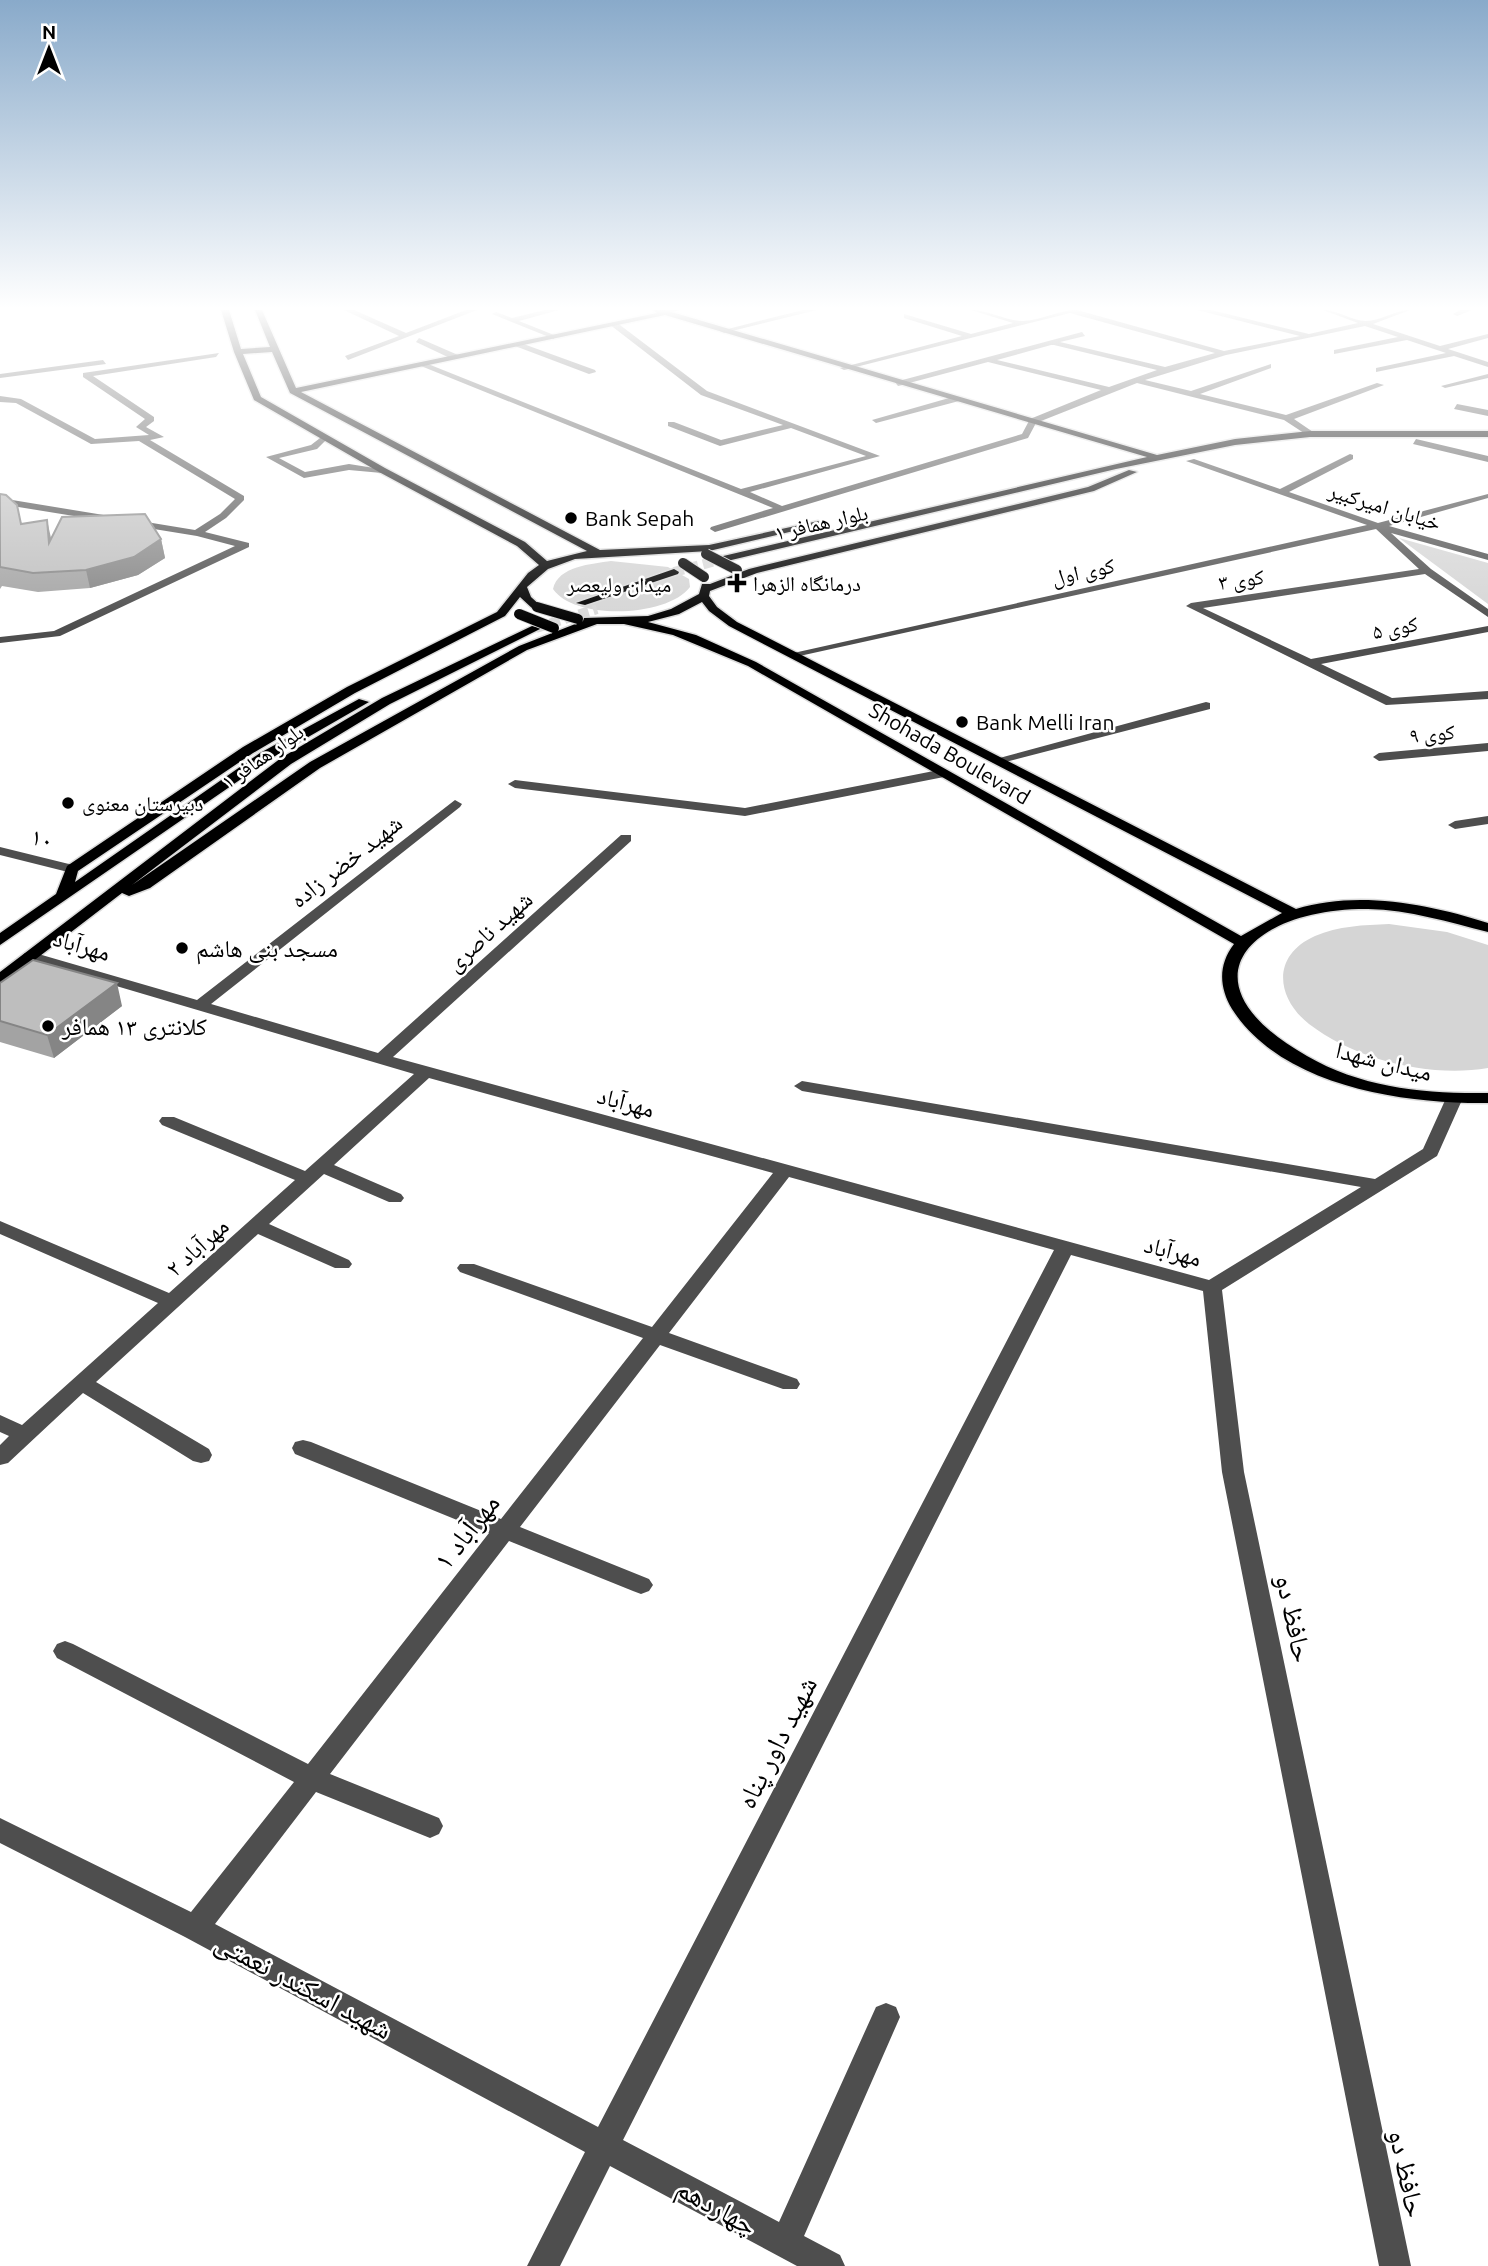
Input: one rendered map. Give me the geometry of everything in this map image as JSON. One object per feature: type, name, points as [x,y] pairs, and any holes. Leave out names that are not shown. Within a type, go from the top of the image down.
[{"type":"main road","points":[[287,416],[522,544],[545,565]]},
{"type":"main road","points":[[339,416],[598,554]]},
{"type":"main road","points":[[1015,416],[1156,457]]},
{"type":"main road","points":[[846,517],[1051,472],[1116,466],[1235,442],[1310,434],[1488,434]]},
{"type":"main road","points":[[522,587],[526,598],[537,607],[578,619],[597,614],[628,622],[679,612],[705,587],[753,571],[1091,489],[1132,472],[1252,451],[1324,444],[1488,444]]},
{"type":"main road","name":"بلوار همافر ۱","points":[[731,564],[906,515],[1116,466]]},
{"type":"main road","name":"بلوار همافر ۱","points":[[731,564],[1132,472]]},
{"type":"main road","points":[[63,894],[72,869],[248,750],[351,690],[501,614],[529,576],[545,565],[598,554],[708,551],[832,521]]},
{"type":"main road","points":[[708,551],[731,564],[753,571]]},
{"type":"main road","points":[[629,553],[684,563],[705,587]]},
{"type":"main road","points":[[581,603],[674,572]]},
{"type":"main road","points":[[103,902],[145,885],[315,765],[523,648],[554,631],[685,580]]},
{"type":"main road","name":"Shohada Boulevard","points":[[705,587],[713,609],[733,624],[1295,914]]},
{"type":"main road","points":[[501,614],[554,631]]},
{"type":"main road","name":"بلوار همافر ۱","points":[[0,940],[265,756],[438,663],[528,622]]},
{"type":"main road","name":"بلوار همافر ۱","points":[[0,979],[286,761],[386,701],[528,622]]},
{"type":"main road","name":"Shohada Boulevard","points":[[628,622],[669,628],[708,641],[1242,943]]},
{"type":"main road","points":[[1242,943],[1264,926],[1295,914],[1333,907],[1375,905],[1420,909],[1488,928]]},
{"type":"main road","name":"میدان شهدا","points":[[1242,943],[1230,964],[1230,988],[1243,1014],[1268,1039],[1304,1062],[1350,1081],[1401,1094],[1453,1100],[1488,1098]]},
{"type":"street","points":[[45,416],[94,443],[160,437],[140,427],[151,419],[146,416]]},
{"type":"street","points":[[549,416],[778,507]]},
{"type":"street","points":[[741,492],[875,456],[763,416]]},
{"type":"street","points":[[876,420],[892,416]]},
{"type":"street","points":[[715,528],[778,507],[1025,436],[1033,421],[1046,416]]},
{"type":"street","points":[[1278,416],[1287,418],[1310,434]]},
{"type":"street","points":[[1287,418],[1293,416]]},
{"type":"street","points":[[671,424],[720,443],[789,426]]},
{"type":"street","points":[[324,438],[314,447],[271,457],[304,475],[349,467],[382,470]]},
{"type":"street","points":[[143,440],[241,498],[223,516],[197,533]]},
{"type":"street","points":[[1416,442],[1488,459]]},
{"type":"street","points":[[1281,492],[1350,457]]},
{"type":"street","name":"خیابان امیرکبیر","points":[[1191,461],[1378,526],[1488,557]]},
{"type":"street","name":"کوی اول","points":[[795,654],[1378,526],[1486,496]]},
{"type":"street","points":[[0,501],[197,533],[245,545],[56,634],[0,640]]},
{"type":"street","points":[[1378,526],[1427,571],[1488,614]]},
{"type":"street","name":"کوی ۳","points":[[1310,663],[1191,606],[1427,571]]},
{"type":"street","name":"کوی ۵","points":[[1310,663],[1488,629]]},
{"type":"street","points":[[1310,663],[1390,702],[1488,695]]},
{"type":"street","points":[[998,760],[1206,706]]},
{"type":"street","name":"کوی ۹","points":[[1379,757],[1488,747]]},
{"type":"street","points":[[514,783],[745,811],[944,773]]},
{"type":"street","name":"شهید خضر زاده","points":[[200,1005],[455,804]]},
{"type":"street","points":[[1455,825],[1488,820]]},
{"type":"street","name":"شهید ناصری","points":[[382,1058],[626,838]]},
{"type":"street","name":"۱۰","points":[[0,851],[72,869]]},
{"type":"street","name":"مهرآباد","points":[[30,956],[426,1072],[1212,1287]]},
{"type":"street","name":"مهرآباد ۲","points":[[0,1457],[426,1072]]},
{"type":"street","points":[[802,1086],[1380,1185]]},
{"type":"street","points":[[1212,1287],[1431,1152],[1453,1100]]},
{"type":"street","points":[[168,1121],[395,1198]]},
{"type":"street","name":"مهرآباد ۱","points":[[195,1928],[784,1171]]},
{"type":"street","points":[[256,1226],[342,1264]]},
{"type":"street","points":[[0,1227],[173,1301]]},
{"type":"street","name":"شهید داور پناه","points":[[543,2266],[1065,1247]]},
{"type":"street","points":[[467,1268],[790,1384]]},
{"type":"street","name":"حافظ دو","points":[[1212,1287],[1233,1472],[1395,2266]]},
{"type":"street","points":[[82,1383],[201,1455]]},
{"type":"street","points":[[0,1423],[25,1435]]},
{"type":"street","points":[[303,1448],[642,1585]]},
{"type":"street","points":[[65,1651],[311,1778],[430,1826]]},
{"type":"street","name":"شهید اسکندر نعمتی","points":[[0,1830],[195,1928],[606,2145]]},
{"type":"street","points":[[785,2244],[886,2017]]},
{"type":"street","name":"چهاردهم","points":[[606,2145],[829,2266]]},
{"type":"shaded area","points":[[1399,538],[1488,563],[1488,604]]},
{"type":"shaded area","points":[[611,561],[668,567],[689,579],[690,587],[679,597],[662,604],[622,611],[581,606],[564,599],[553,589],[556,581],[569,571]]},
{"type":"shaded area","points":[[1389,924],[1447,932],[1488,945],[1488,1068],[1418,1068],[1371,1056],[1328,1037],[1309,1024],[1290,1002],[1283,977],[1285,965],[1301,944],[1333,930]]},
{"type":"building","points":[[0,494],[6,495],[17,505],[21,524],[47,520],[49,543],[62,517],[145,514],[161,539],[134,557],[86,570],[33,573],[0,567]]},
{"type":"building","points":[[33,960],[117,983],[47,1035],[0,1021],[0,983]]},
{"type":"tunnel","points":[[674,572],[723,559]]},
{"type":"tunnel","points":[[536,628],[597,609]]},
{"type":"place","name":"Bank Sepah","points":[[571,518]]},
{"type":"place","name":"درمانگاه الزهرا","points":[[737,583]]},
{"type":"place","name":"Bank Melli Iran","points":[[962,722]]},
{"type":"place","name":"دبیرستان معنوی","points":[[68,803]]},
{"type":"place","name":"مسجد بنی هاشم","points":[[182,948]]},
{"type":"place","name":"کلانتری ۱۳ همافر","points":[[48,1026]]},
{"type":"district","name":"میدان ولیعصر","points":[[619,584]]}]
